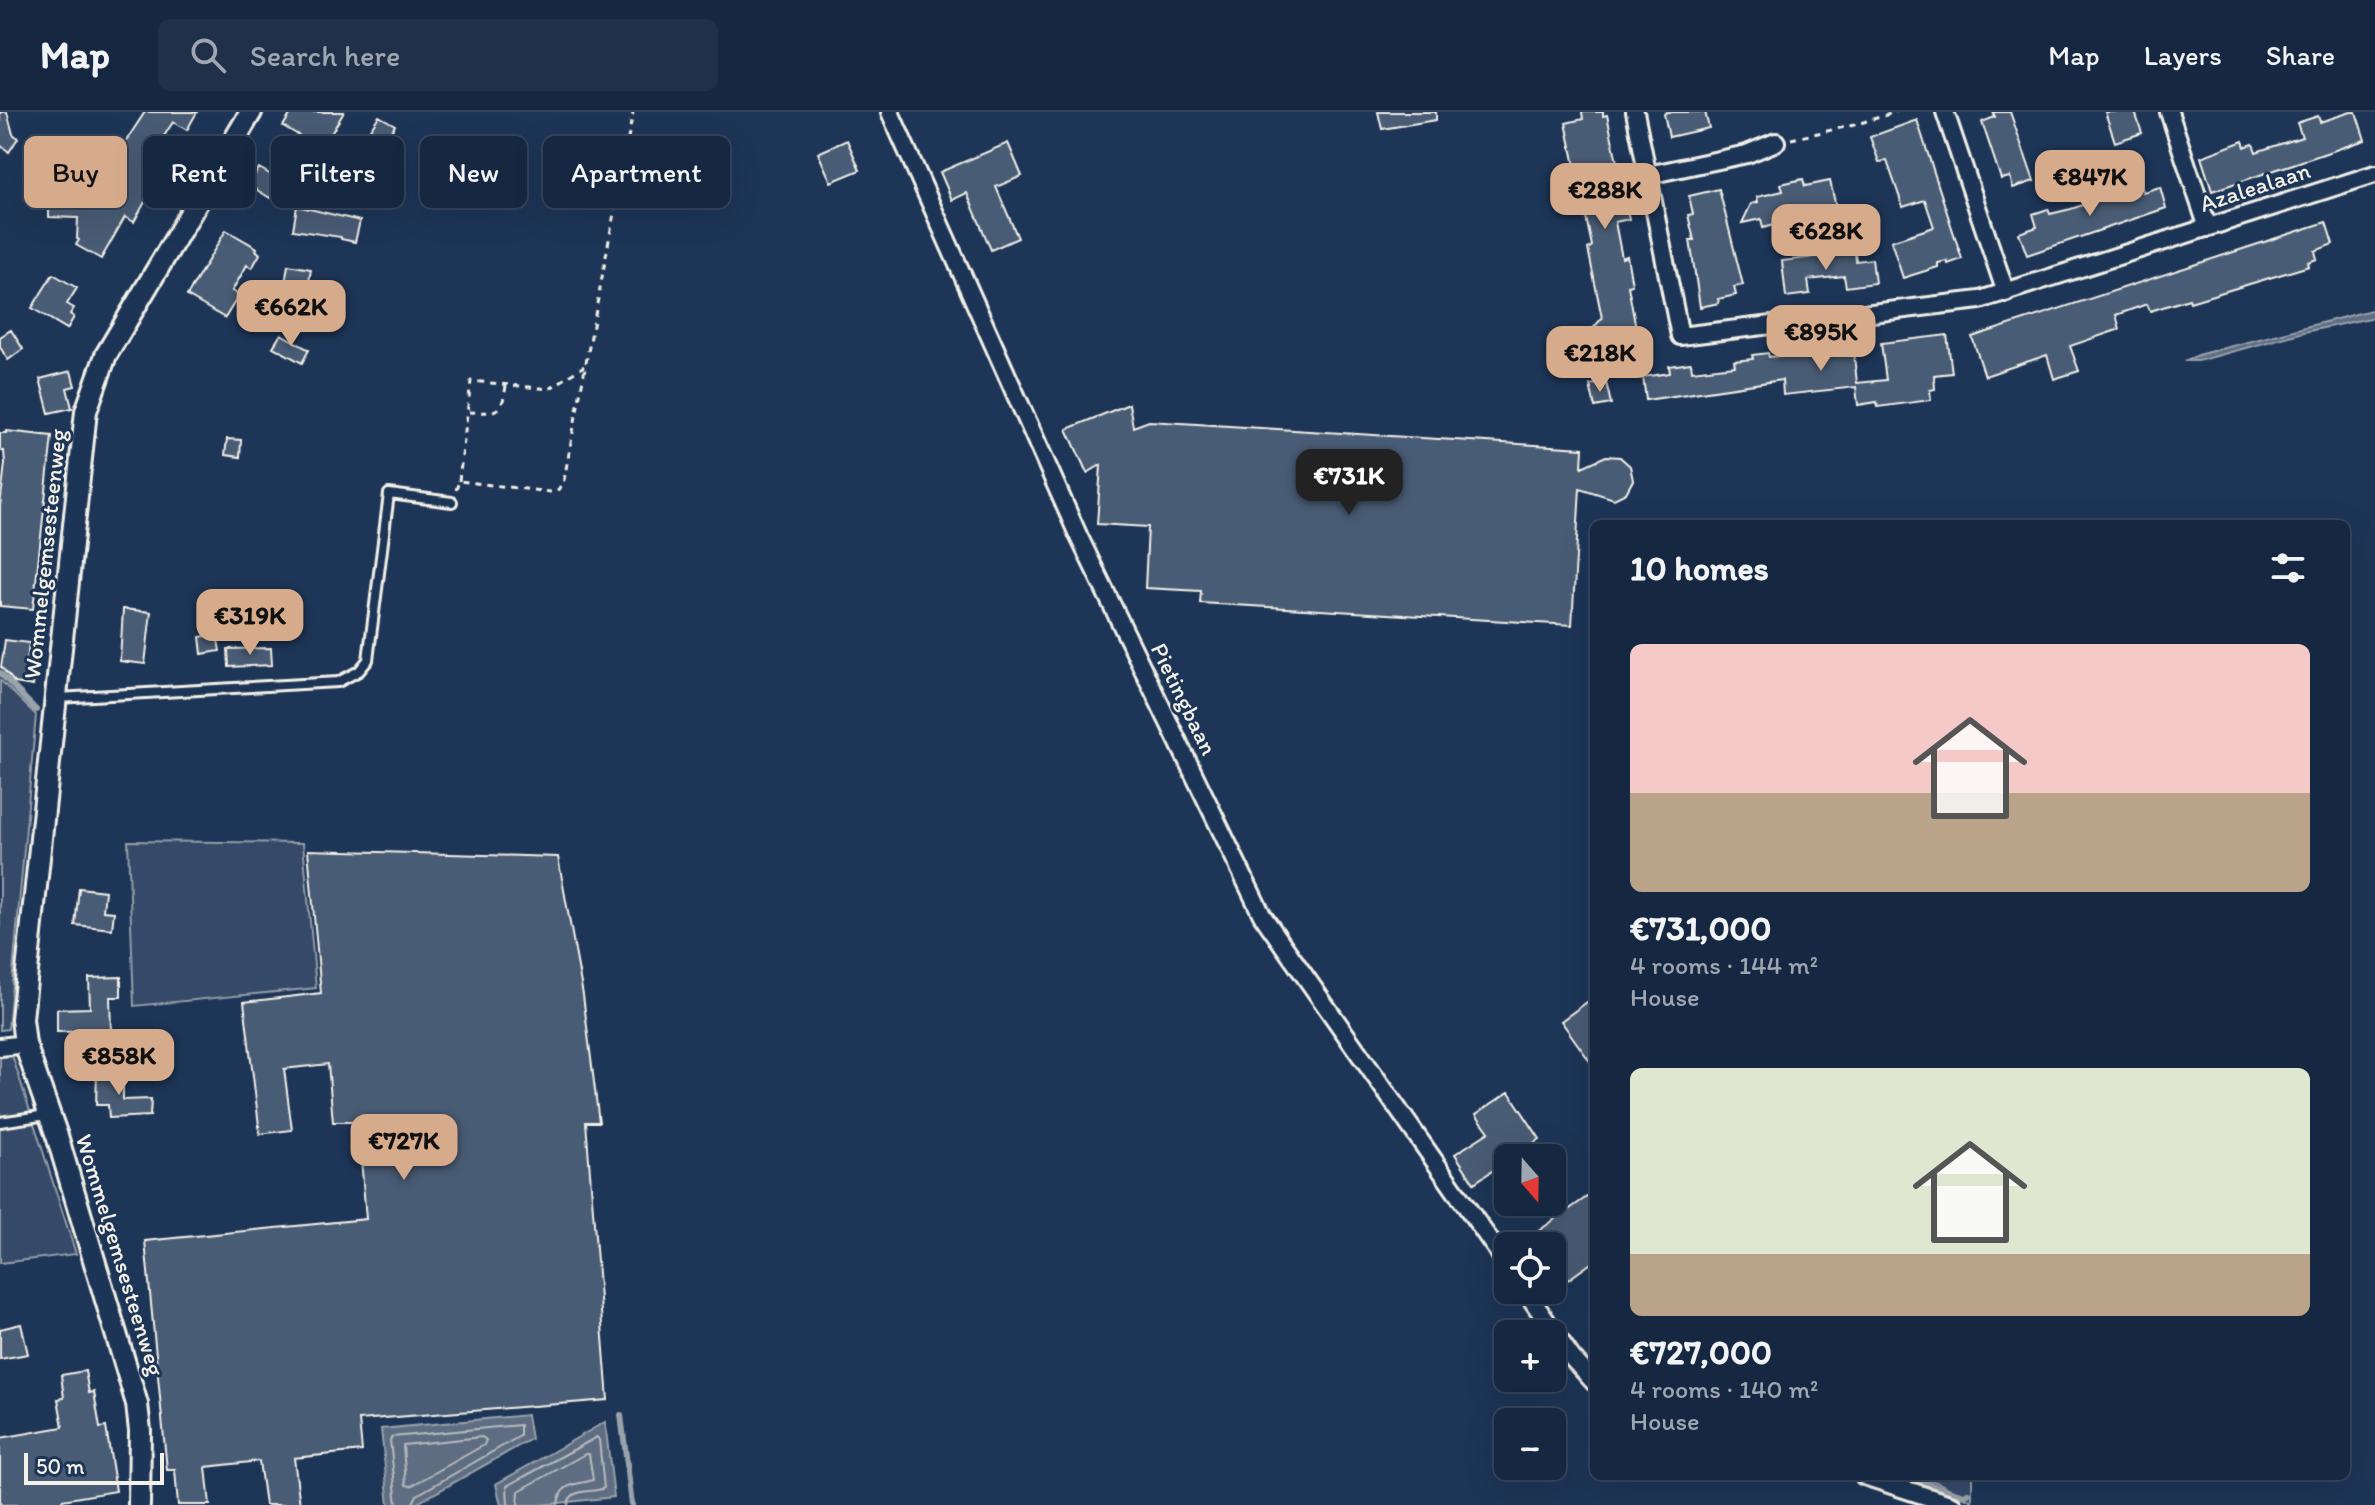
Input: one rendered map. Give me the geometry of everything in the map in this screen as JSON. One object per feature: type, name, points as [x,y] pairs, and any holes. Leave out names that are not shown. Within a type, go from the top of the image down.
[{"type":"street","name":"Wommelgemsesteenweg","points":[[139,1505],[140,1431],[137,1404],[50,1114],[25,1044],[22,1019],[86,411],[106,355],[251,112]]},
{"type":"street","name":"Pietingbaan","points":[[890,112],[1079,537],[1262,915],[1494,1246]]},
{"type":"street","points":[[1635,112],[1648,175],[1747,154],[1776,142]]},
{"type":"street","points":[[1945,112],[2006,293]]},
{"type":"street","points":[[2169,112],[2208,228]]},
{"type":"street","name":"Azalealaan","points":[[1648,175],[1680,336],[1980,300],[2375,174]]},
{"type":"street","points":[[0,1047],[25,1044]]},
{"type":"street","points":[[1535,1304],[1572,1358],[1590,1378]]},
{"type":"street","points":[[1876,1480],[1953,1505]]},
{"type":"lane","points":[[57,698],[338,682],[350,677],[368,660],[389,494],[452,502]]},
{"type":"lane","points":[[0,1122],[50,1114]]},
{"type":"path","points":[[459,481],[550,492],[558,490],[564,480],[633,112]]},
{"type":"path","points":[[1776,142],[1854,125],[1896,112]]},
{"type":"path","points":[[452,502],[459,481],[471,381],[549,389],[585,365]]},
{"type":"path","points":[[468,411],[491,413],[498,410],[505,402],[506,385]]},
{"type":"shaded area","points":[[0,680],[36,715],[8,1029],[0,1030]]},
{"type":"shaded area","points":[[128,841],[303,843],[316,988],[134,1006]]},
{"type":"shaded area","points":[[8,1053],[13,1058],[76,1254],[0,1263],[0,1054]]},
{"type":"shaded area","points":[[1930,1480],[1972,1480],[1972,1501]]},
{"type":"water","points":[[2375,309],[2375,317],[2304,332],[2198,361],[2184,361],[2201,354]]},
{"type":"water","points":[[527,1415],[531,1439],[414,1505],[389,1505],[381,1429]]},
{"type":"water","points":[[605,1422],[614,1497],[540,1505],[501,1505],[496,1484]]},
{"type":"building","points":[[0,112],[7,112],[13,134],[18,138],[9,152],[0,145]]},
{"type":"building","points":[[145,112],[197,112],[187,130],[173,122],[164,136],[143,136],[143,206],[134,222],[125,217],[101,259],[76,245],[79,240],[78,218],[49,217],[49,208],[127,208],[127,139]]},
{"type":"building","points":[[292,112],[344,112],[330,136],[300,136],[283,126]]},
{"type":"building","points":[[1378,112],[1436,112],[1436,120],[1382,129]]},
{"type":"building","points":[[1582,112],[1603,112],[1603,116],[1607,115],[1629,219],[1615,222],[1622,258],[1627,256],[1632,285],[1628,286],[1639,345],[1625,346],[1626,357],[1606,360],[1604,349],[1593,344],[1591,331],[1602,318],[1588,249],[1592,246],[1566,123],[1583,119]]},
{"type":"building","points":[[1705,112],[1709,128],[1669,137],[1664,114]]},
{"type":"building","points":[[1993,112],[2010,112],[2034,181],[2013,188],[2010,177],[2001,179],[1982,122],[1995,117]]},
{"type":"building","points":[[2105,112],[2135,112],[2142,133],[2115,142]]},
{"type":"building","points":[[2356,112],[2365,140],[2212,191],[2201,157],[2243,141],[2245,147],[2253,144],[2256,152],[2302,137],[2297,123],[2318,116],[2320,122]]},
{"type":"building","points":[[379,116],[395,125],[388,136],[367,134]]},
{"type":"building","points":[[1917,120],[1962,259],[1948,264],[1947,261],[1938,263],[1938,267],[1903,278],[1891,241],[1934,227],[1925,200],[1903,207],[1887,161],[1879,162],[1870,137]]},
{"type":"building","points":[[847,140],[860,170],[831,182],[818,153]]},
{"type":"building","points":[[1008,143],[1022,176],[996,187],[1018,238],[991,250],[967,193],[952,200],[940,172]]},
{"type":"building","points":[[259,168],[271,175],[270,198],[255,189],[255,175]]},
{"type":"building","points":[[1803,179],[1805,186],[1830,181],[1837,211],[1816,216],[1819,233],[1779,242],[1774,225],[1763,228],[1761,219],[1742,223],[1751,204],[1758,202],[1757,197],[1783,191],[1781,184]]},
{"type":"building","points":[[2141,185],[2143,192],[2160,187],[2166,208],[2027,255],[2019,233],[2037,227],[2033,214],[2048,209],[2050,214],[2071,209]]},
{"type":"building","points":[[1719,189],[1743,285],[1734,287],[1736,295],[1700,307],[1690,240],[1694,240],[1688,215],[1693,214],[1689,196]]},
{"type":"building","points":[[297,208],[360,221],[355,242],[293,230]]},
{"type":"building","points":[[2326,222],[2333,244],[2315,251],[2317,259],[2308,262],[2309,266],[2190,302],[2189,299],[2150,311],[2147,304],[2116,315],[2120,329],[2070,346],[2079,371],[2054,379],[2047,355],[1985,376],[1972,337]]},
{"type":"building","points":[[226,230],[257,248],[260,254],[252,268],[247,265],[232,291],[239,295],[225,318],[187,296]]},
{"type":"building","points":[[1855,252],[1856,261],[1872,259],[1875,283],[1846,287],[1844,276],[1808,280],[1810,294],[1786,297],[1782,261]]},
{"type":"building","points":[[288,265],[311,269],[308,288],[285,284]]},
{"type":"building","points":[[53,274],[77,288],[67,304],[74,308],[70,314],[74,317],[67,329],[32,308]]},
{"type":"building","points":[[11,330],[23,349],[8,360],[0,347],[0,337]]},
{"type":"building","points":[[281,334],[309,350],[302,363],[273,347]]},
{"type":"building","points":[[1947,335],[1952,373],[1934,375],[1935,389],[1930,390],[1931,400],[1878,407],[1877,402],[1858,405],[1856,387],[1783,395],[1782,380],[1646,400],[1643,377],[1670,373],[1669,366],[1691,363],[1692,371],[1735,366],[1734,361],[1753,359],[1752,355],[1768,353],[1769,357],[1853,347],[1857,383],[1886,380],[1881,343]]},
{"type":"building","points":[[71,371],[75,386],[67,388],[72,408],[49,413],[40,379]]},
{"type":"building","points":[[1606,382],[1611,404],[1595,407],[1590,385]]},
{"type":"building","points":[[1129,404],[1133,427],[1149,421],[1583,448],[1582,467],[1606,456],[1620,457],[1630,466],[1633,480],[1626,493],[1614,499],[1580,488],[1572,625],[1200,603],[1201,591],[1145,588],[1148,527],[1097,524],[1101,465],[1087,473],[1067,429]]},
{"type":"building","points":[[0,433],[52,436],[33,609],[0,606],[0,507],[5,463],[4,451],[0,451]]},
{"type":"building","points":[[227,439],[241,440],[240,457],[225,455]]},
{"type":"building","points":[[123,609],[151,612],[145,664],[120,661]]},
{"type":"building","points":[[217,634],[220,651],[202,654],[200,637]]},
{"type":"building","points":[[5,640],[29,643],[27,662],[36,664],[33,686],[15,683],[1,667]]},
{"type":"building","points":[[271,648],[272,665],[229,667],[228,649]]},
{"type":"building","points":[[308,850],[558,857],[583,995],[599,1122],[586,1122],[608,1400],[359,1420],[362,1451],[294,1458],[300,1505],[265,1505],[259,1461],[206,1467],[210,1505],[178,1505],[175,1470],[167,1470],[145,1241],[366,1219],[358,1122],[333,1122],[328,1064],[284,1069],[292,1130],[260,1134],[244,1002],[321,993]]},
{"type":"building","points":[[79,888],[105,891],[103,911],[114,912],[112,929],[75,925]]},
{"type":"building","points":[[121,977],[121,997],[110,997],[111,1031],[57,1032],[57,1009],[90,1008],[89,978]]},
{"type":"building","points":[[1590,1000],[1590,1061],[1561,1021]]},
{"type":"building","points":[[97,1071],[123,1071],[123,1100],[151,1099],[150,1116],[109,1118],[108,1105],[96,1105]]},
{"type":"building","points":[[1509,1092],[1540,1139],[1532,1144],[1494,1144],[1494,1170],[1474,1183],[1455,1154],[1489,1132],[1476,1114]]},
{"type":"building","points":[[1590,1195],[1590,1264],[1566,1281],[1566,1232],[1537,1232],[1560,1216],[1566,1216],[1566,1212]]},
{"type":"building","points":[[21,1324],[28,1354],[0,1359],[0,1329]]},
{"type":"building","points":[[85,1371],[89,1393],[94,1392],[100,1428],[106,1427],[116,1491],[62,1500],[63,1505],[0,1505],[0,1438],[63,1427],[58,1399],[64,1398],[61,1375]]},
{"type":"waterway","points":[[0,673],[36,710]]},
{"type":"waterway","points":[[621,1415],[632,1505]]},
{"type":"waterway","points":[[1916,1480],[1964,1495],[1968,1493]]}]
